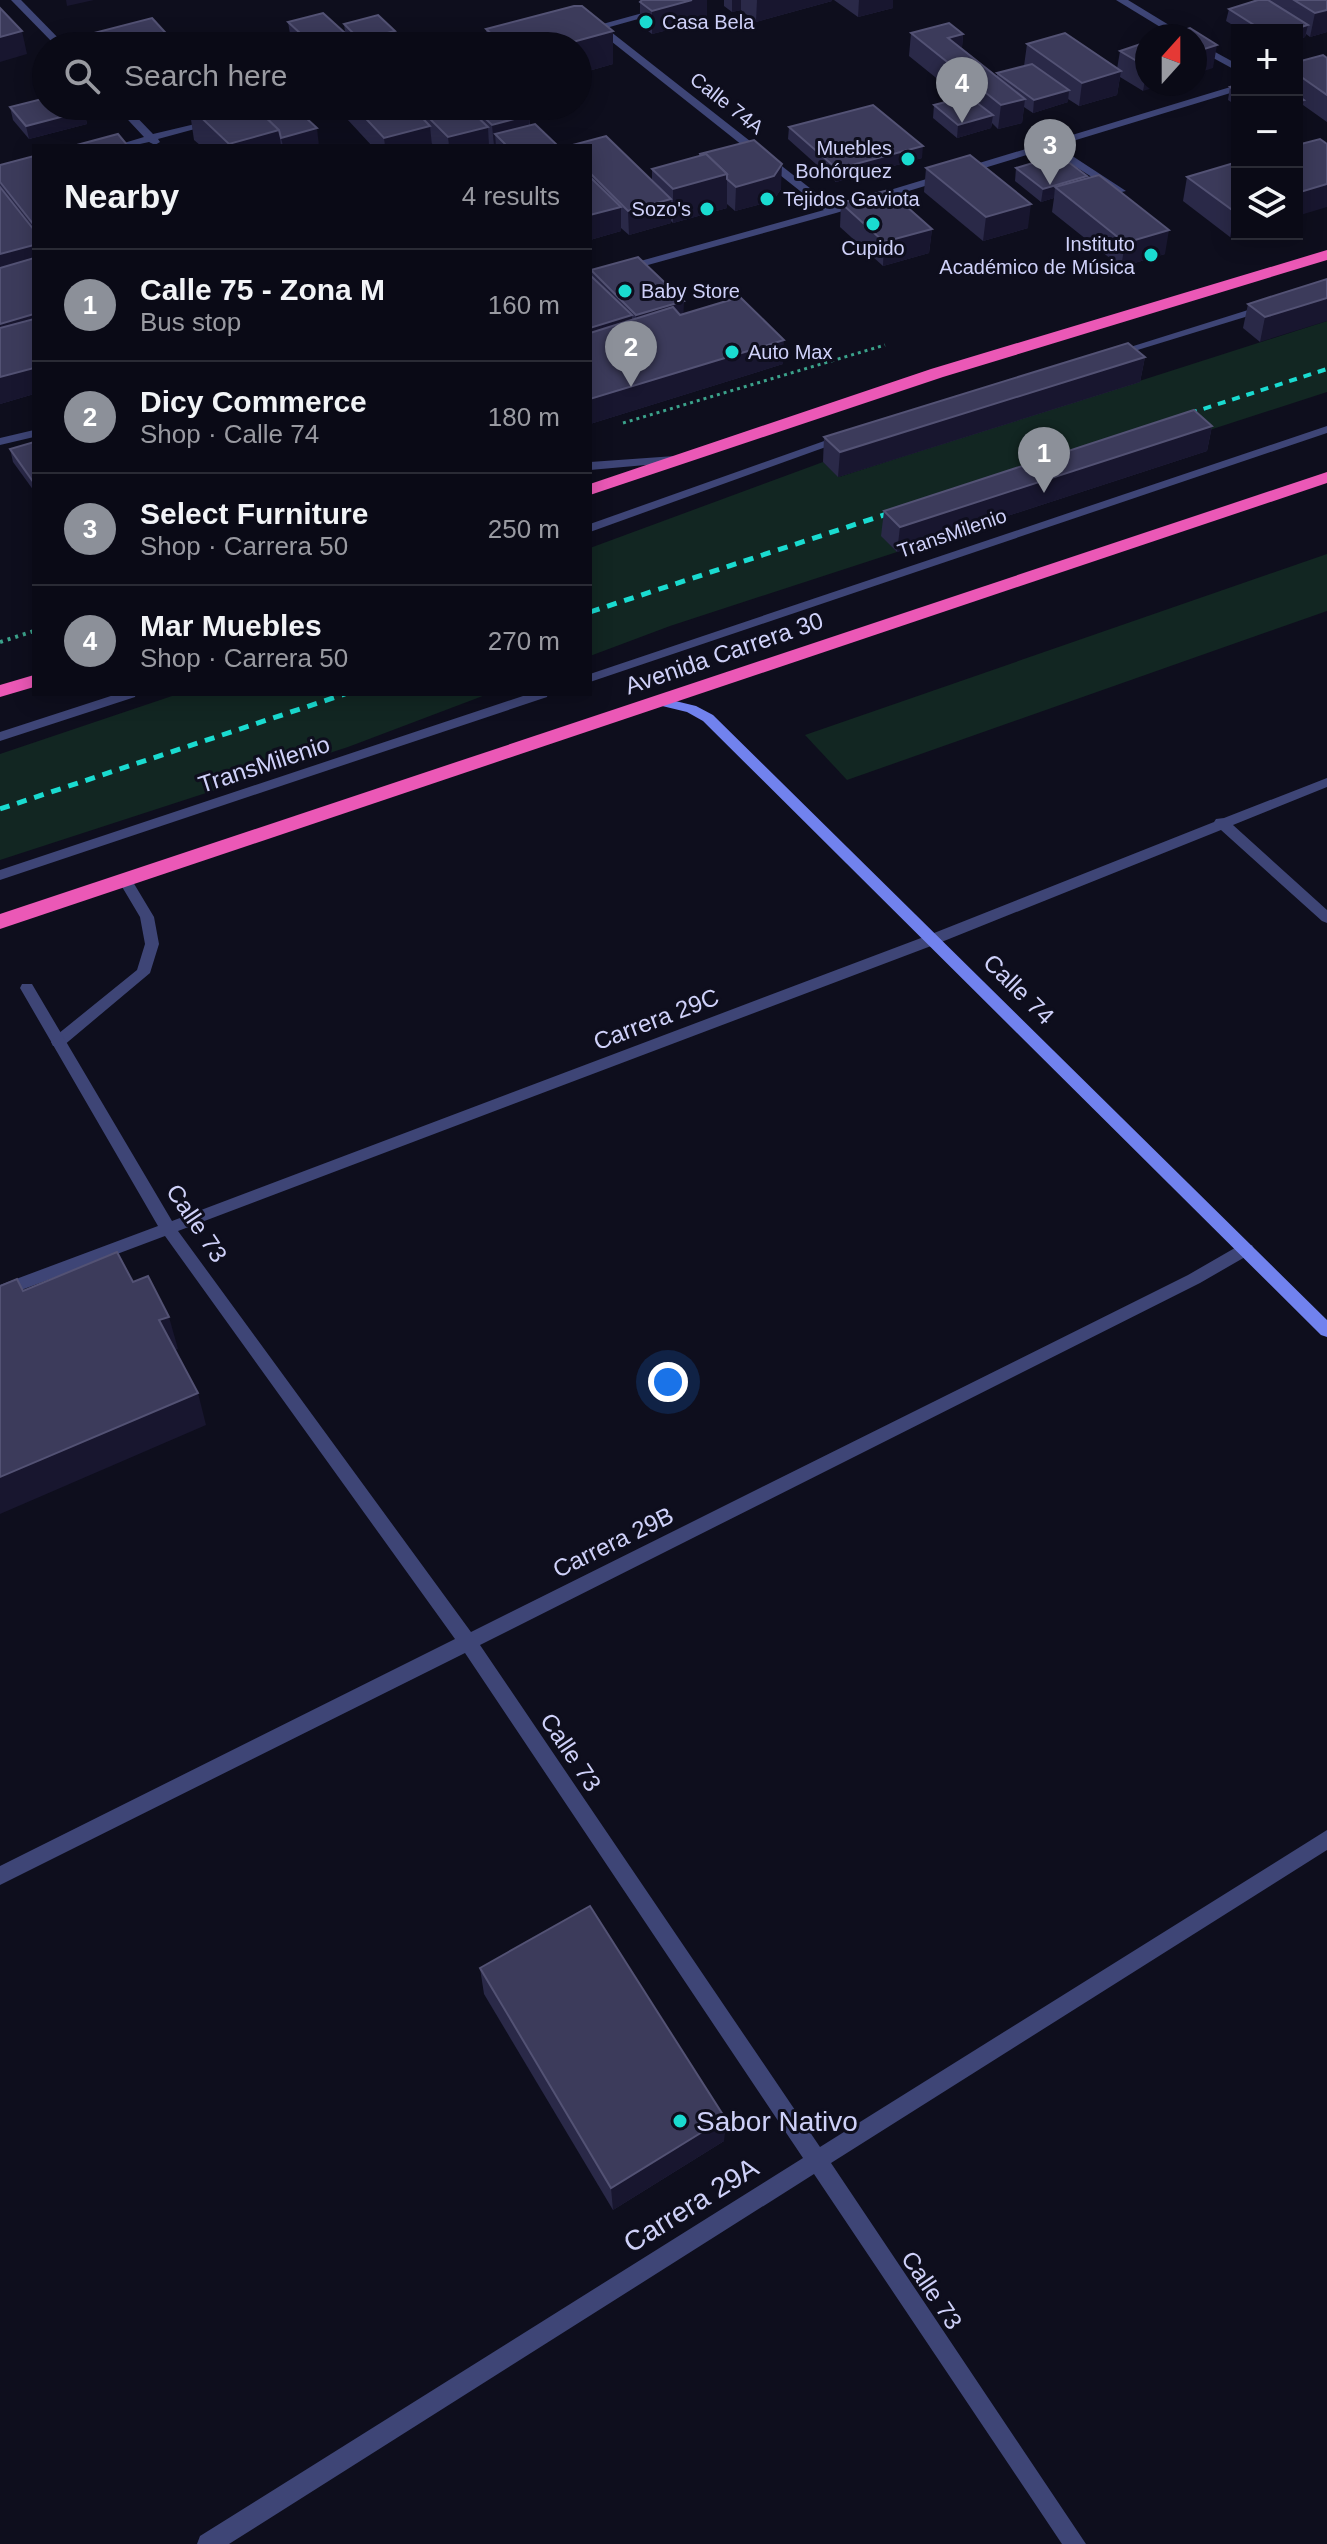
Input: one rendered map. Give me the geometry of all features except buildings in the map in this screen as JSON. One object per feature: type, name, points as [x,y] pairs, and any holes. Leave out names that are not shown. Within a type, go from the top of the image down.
[{"type":"highway","points":[[592,489],[937,373],[1327,255]]},
{"type":"highway","name":"Avenida Carrera 30","points":[[0,922],[1327,477]]},
{"type":"highway","points":[[0,691],[32,682]]},
{"type":"street","points":[[16,0],[47,32]]},
{"type":"street","points":[[583,31],[701,0]]},
{"type":"street","points":[[1121,0],[1162,24]]},
{"type":"street","name":"Calle 74A","points":[[599,27],[832,211]]},
{"type":"street","points":[[1207,51],[1231,65]]},
{"type":"street","points":[[592,277],[832,211],[1231,90]]},
{"type":"street","points":[[134,120],[156,142],[223,120]]},
{"type":"street","points":[[1050,146],[1121,191]]},
{"type":"street","points":[[1099,359],[1281,303]]},
{"type":"street","name":"TransMilenio","points":[[592,677],[1327,429]]},
{"type":"street","points":[[0,442],[32,434]]},
{"type":"street","points":[[592,527],[855,434]]},
{"type":"street","points":[[592,466],[677,460]]},
{"type":"street","points":[[0,737],[124,696]]},
{"type":"street","name":"TransMilenio","points":[[0,875],[536,696]]},
{"type":"street","name":"Calle 74","points":[[663,702],[691,709],[708,718],[1327,1330]]},
{"type":"street","name":"Carrera 29C","points":[[0,1292],[873,959],[934,939],[1327,782]]},
{"type":"street","points":[[1221,822],[1327,918]]},
{"type":"street","points":[[58,1042],[143,973],[152,944],[147,917],[125,880]]},
{"type":"street","name":"Calle 73","points":[[27,988],[169,1230],[467,1641],[1075,2544]]},
{"type":"street","name":"Carrera 29B","points":[[0,1876],[1194,1279],[1246,1249]]},
{"type":"street","name":"Carrera 29A","points":[[208,2544],[1327,1839]]},
{"type":"path","points":[[0,642],[32,632]]},
{"type":"green space","points":[[1327,321],[1327,392],[882,536],[897,552],[670,626],[592,655],[592,547],[823,462],[839,477]]},
{"type":"green space","points":[[1327,554],[1327,611],[847,780],[805,735]]},
{"type":"green space","points":[[172,696],[483,696],[348,747],[0,860],[0,754]]},
{"type":"railway","points":[[1175,418],[1327,369]]},
{"type":"railway","points":[[592,611],[905,508]]},
{"type":"railway","points":[[0,809],[339,696]]},
{"type":"place","name":"Casa Bela","points":[[646,22]]},
{"type":"place","name":"Mar Muebles","points":[[962,123]]},
{"type":"place","name":"Muebles Bohórquez","points":[[908,159]]},
{"type":"place","name":"Select Furniture","points":[[1050,185]]},
{"type":"place","name":"Tejidos Gaviota","points":[[767,199]]},
{"type":"place","name":"Sozo's","points":[[707,209]]},
{"type":"place","name":"Cupido","points":[[873,224]]},
{"type":"place","name":"Instituto Académico de Música","points":[[1151,255]]},
{"type":"place","name":"Baby Store","points":[[625,291]]},
{"type":"place","name":"Auto Max","points":[[732,352]]},
{"type":"place","name":"Dicy Commerce","points":[[631,387]]},
{"type":"place","name":"Calle 75 - Zona M","points":[[1044,493]]},
{"type":"place","name":"Sabor Nativo","points":[[680,2121]]}]
